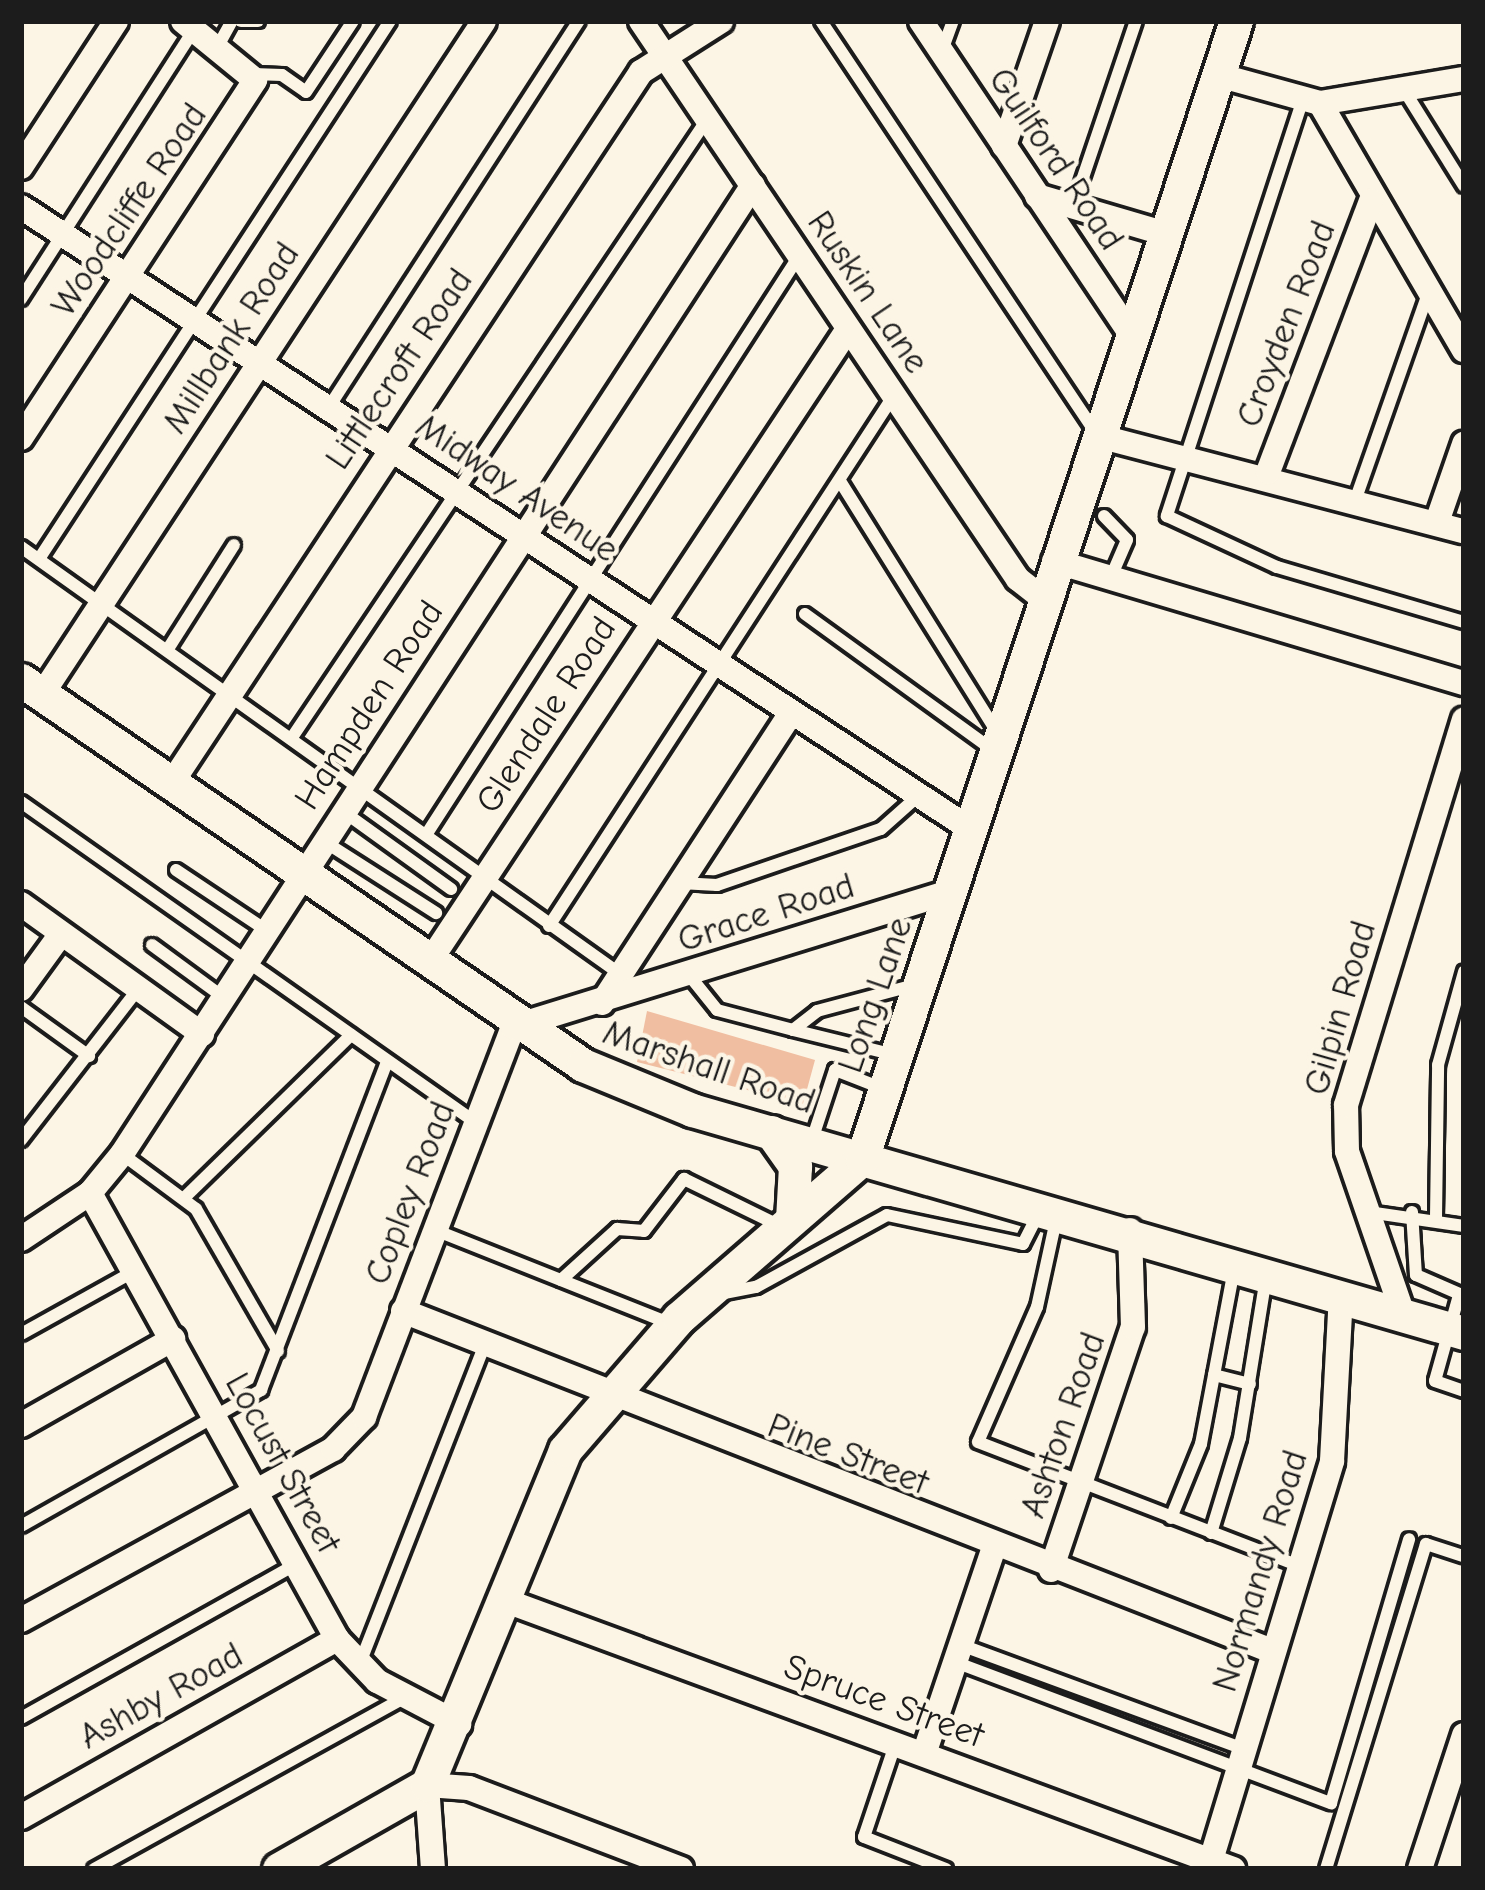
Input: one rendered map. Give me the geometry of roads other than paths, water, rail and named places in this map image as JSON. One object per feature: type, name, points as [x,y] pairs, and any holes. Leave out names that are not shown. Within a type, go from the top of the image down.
[{"type":"street","points":[[21,167],[116,21]]},
{"type":"street","name":"Millbank Road","points":[[31,688],[103,601],[484,21]]},
{"type":"street","name":"Ruskin Lane","points":[[640,21],[1018,579],[1042,597]]},
{"type":"street","name":"Littlecroft Road","points":[[169,787],[390,445],[641,72],[721,21]]},
{"type":"street","name":"Guilford Road","points":[[921,21],[1132,336]]},
{"type":"street","points":[[1004,146],[1047,21]]},
{"type":"street","name":"Long Lane","points":[[862,1159],[972,830],[1042,597],[1236,21]]},
{"type":"street","points":[[189,25],[253,77]]},
{"type":"street","points":[[1218,75],[1311,101],[1464,79]]},
{"type":"street","name":"Woodcliffe Road","points":[[21,438],[253,77]]},
{"type":"street","points":[[1311,101],[1464,350]]},
{"type":"street","name":"Hampden Road","points":[[21,1238],[90,1192],[122,1154],[753,185]]},
{"type":"street","points":[[1037,196],[1166,234]]},
{"type":"street","name":"Croyden Road","points":[[1268,472],[1371,201]]},
{"type":"street","name":"Midway Avenue","points":[[21,207],[524,533],[789,716],[972,830]]},
{"type":"street","name":"Glendale Road","points":[[428,964],[648,623],[848,329]]},
{"type":"street","points":[[1098,436],[1268,472],[1464,530]]},
{"type":"street","points":[[1437,522],[1464,445]]},
{"type":"street","points":[[1054,561],[1464,683]]},
{"type":"street","name":"Marshall Road","points":[[31,688],[513,1027],[692,1110],[1130,1230],[1456,1331]]},
{"type":"street","points":[[513,1027],[602,1003],[789,716]]},
{"type":"street","name":"Gilpin Road","points":[[1403,1315],[1347,1151],[1346,1105],[1464,720]]},
{"type":"street","name":"Grace Road","points":[[602,1003],[952,891]]},
{"type":"street","points":[[21,904],[202,1034]]},
{"type":"street","points":[[21,989],[61,934]]},
{"type":"street","name":"Copley Road","points":[[21,1620],[332,1449],[364,1417],[513,1027]]},
{"type":"street","points":[[771,1132],[795,1166],[788,1223]]},
{"type":"street","points":[[433,1869],[427,1785],[459,1724],[565,1450],[673,1325],[862,1159]]},
{"type":"street","name":"Locust Street","points":[[90,1192],[260,1488],[337,1639],[404,1698],[459,1724]]},
{"type":"street","name":"Ashton Road","points":[[1051,1570],[1084,1486],[1133,1328],[1130,1230]]},
{"type":"street","name":"Normandy Road","points":[[1222,1865],[1240,1761],[1340,1424],[1341,1297]]},
{"type":"street","name":"Pine Street","points":[[403,1311],[608,1399],[993,1550],[1272,1651]]},
{"type":"street","points":[[21,1425],[172,1339]]},
{"type":"street","name":"Ashton Road","points":[[924,1754],[993,1550]]},
{"type":"street","name":"Spruce Street","points":[[509,1602],[1222,1865]]},
{"type":"street","name":"Ashby Road","points":[[21,1816],[337,1639]]},
{"type":"street","points":[[1420,1869],[1464,1736]]},
{"type":"street","points":[[278,1869],[427,1785],[469,1788],[681,1869]]},
{"type":"lane","points":[[218,46],[232,21]]},
{"type":"lane","points":[[241,21],[259,21]]},
{"type":"lane","points":[[253,77],[282,75],[306,92],[353,21]]},
{"type":"lane","points":[[39,559],[390,21]]},
{"type":"lane","points":[[329,407],[579,21]]},
{"type":"lane","points":[[821,21],[1098,436]]},
{"type":"lane","points":[[942,52],[952,21]]},
{"type":"lane","points":[[1074,204],[1136,21]]},
{"type":"lane","points":[[21,298],[189,25]]},
{"type":"lane","points":[[1402,88],[1464,186]]},
{"type":"lane","points":[[1311,101],[1185,452],[1167,516],[1277,567],[1464,622]]},
{"type":"lane","points":[[291,739],[454,487],[708,117]]},
{"type":"lane","points":[[426,835],[585,578],[799,255]]},
{"type":"lane","points":[[1356,499],[1428,293]]},
{"type":"lane","points":[[550,926],[894,395]]},
{"type":"lane","points":[[840,481],[996,743]]},
{"type":"lane","points":[[1104,516],[1126,539],[1110,578]]},
{"type":"lane","points":[[168,649],[234,545]]},
{"type":"lane","points":[[21,547],[103,601],[482,880],[621,975]]},
{"type":"lane","points":[[806,614],[996,743]]},
{"type":"lane","points":[[680,883],[717,885],[881,830],[918,796]]},
{"type":"lane","points":[[21,802],[476,1123]]},
{"type":"lane","points":[[343,811],[451,890]]},
{"type":"lane","points":[[324,842],[436,913]]},
{"type":"lane","points":[[176,870],[266,930]]},
{"type":"lane","points":[[152,944],[224,998]]},
{"type":"lane","points":[[1436,1217],[1438,1065],[1464,972]]},
{"type":"lane","points":[[688,975],[717,1010],[896,1055]]},
{"type":"lane","points":[[793,1030],[817,1011],[921,983]]},
{"type":"lane","points":[[21,1139],[138,988]]},
{"type":"lane","points":[[21,1006],[89,1056]]},
{"type":"lane","points":[[185,1197],[351,1035]]},
{"type":"lane","points":[[21,1526],[261,1390],[388,1061]]},
{"type":"lane","points":[[811,1144],[835,1070],[884,1089]]},
{"type":"lane","points":[[122,1154],[185,1197],[278,1351]]},
{"type":"lane","points":[[561,1280],[617,1229],[644,1231],[684,1179],[788,1223]]},
{"type":"lane","points":[[706,1294],[756,1287],[887,1215],[1023,1244],[1050,1209]]},
{"type":"lane","points":[[1050,1209],[1037,1307],[978,1442],[1299,1566]]},
{"type":"lane","points":[[1368,1212],[1412,1212],[1464,1226]]},
{"type":"lane","points":[[1412,1212],[1416,1275],[1461,1296],[1456,1331],[1436,1381],[1464,1391]]},
{"type":"lane","points":[[435,1230],[673,1325]]},
{"type":"lane","points":[[1171,1518],[1251,1269]]},
{"type":"lane","points":[[1210,1533],[1250,1384],[1251,1269]]},
{"type":"lane","points":[[21,1334],[134,1271]]},
{"type":"lane","points":[[360,1663],[484,1346]]},
{"type":"lane","points":[[1214,1375],[1250,1384]]},
{"type":"lane","points":[[958,1653],[1240,1761],[1331,1803],[1409,1539]]},
{"type":"lane","points":[[1326,1869],[1426,1544],[1464,1556]]},
{"type":"lane","points":[[21,1718],[298,1563]]},
{"type":"lane","points":[[958,1653],[1240,1761]]},
{"type":"lane","points":[[94,1869],[404,1698]]},
{"type":"lane","points":[[896,1743],[864,1837],[946,1869]]}]
